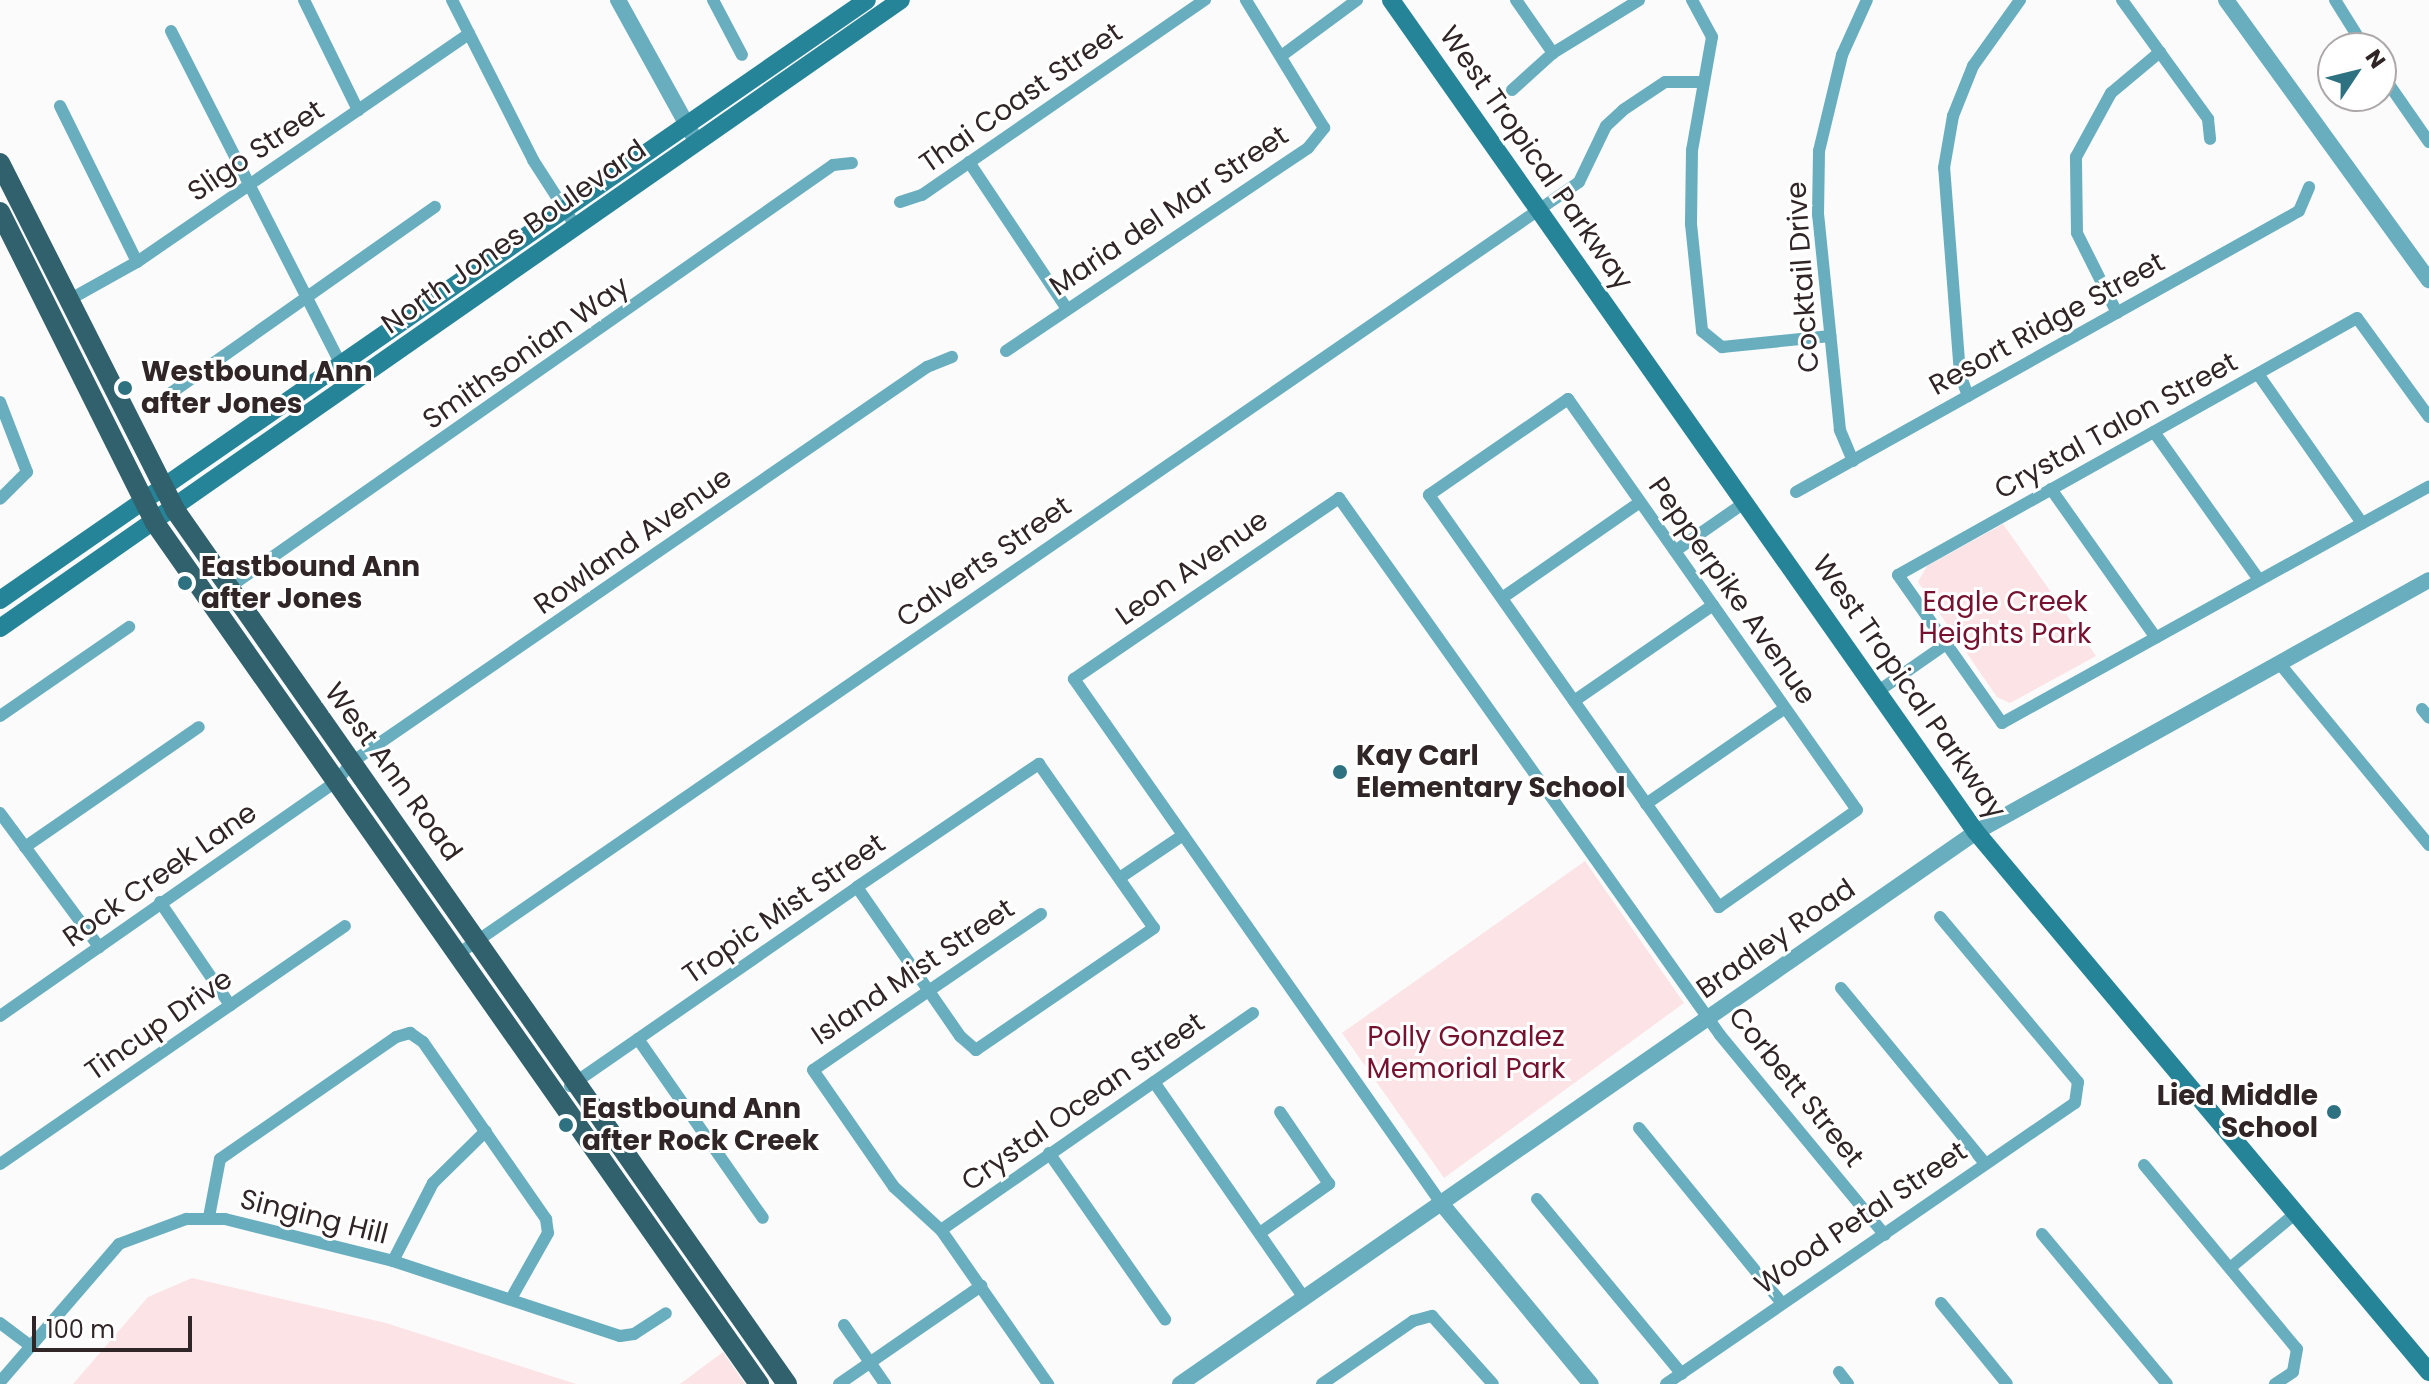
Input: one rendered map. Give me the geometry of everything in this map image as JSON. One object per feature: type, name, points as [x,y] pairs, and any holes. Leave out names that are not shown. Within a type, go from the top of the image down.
[{"type":"main road","name":"North Jones Boulevard","points":[[0,600],[867,0]]},
{"type":"main road","name":"North Jones Boulevard","points":[[0,628],[175,510],[901,0]]},
{"type":"main road","name":"West Tropical Parkway","points":[[1391,0],[1976,832],[2426,1364]]},
{"type":"main road","name":"West Ann Road","points":[[0,163],[175,510],[345,771],[458,954],[759,1384]]},
{"type":"main road","name":"West Ann Road","points":[[0,212],[155,523],[479,940],[787,1384]]},
{"type":"main road","points":[[21,254],[67,301]]},
{"type":"street","points":[[304,0],[358,110]]},
{"type":"street","points":[[452,0],[576,227]]},
{"type":"street","points":[[618,0],[697,142]]},
{"type":"street","name":"Thai Coast Street","points":[[900,202],[922,195],[1205,0]]},
{"type":"street","points":[[1246,0],[1284,54],[1357,0]]},
{"type":"street","points":[[1516,0],[1553,53]]},
{"type":"street","points":[[1512,90],[1553,53],[1639,0]]},
{"type":"street","points":[[1692,0],[1712,37],[1692,150],[1691,224],[1702,331],[1708,341],[1722,347],[1830,336]]},
{"type":"street","name":"Cocktail Drive","points":[[1853,461],[1840,430],[1818,215],[1819,151],[1842,55],[1867,0]]},
{"type":"street","points":[[1968,396],[1960,374],[1944,168],[1953,116],[1973,66],[2020,0]]},
{"type":"street","points":[[2122,0],[2208,119],[2210,139]]},
{"type":"street","points":[[2226,0],[2429,280]]},
{"type":"street","points":[[2335,0],[2355,32]]},
{"type":"street","points":[[714,1],[742,55]]},
{"type":"street","points":[[171,31],[303,296],[341,365]]},
{"type":"street","name":"Sligo Street","points":[[67,301],[137,262],[469,34]]},
{"type":"street","points":[[2117,313],[2077,233],[2076,157],[2111,93],[2160,52]]},
{"type":"street","name":"Maria del Mar Street","points":[[1006,351],[1308,148],[1324,128],[1321,114],[1284,54]]},
{"type":"street","name":"Calverts Street","points":[[458,954],[1579,182],[1606,126],[1623,110],[1665,82],[1703,82]]},
{"type":"street","points":[[2397,96],[2429,142]]},
{"type":"street","points":[[60,106],[137,262]]},
{"type":"street","points":[[969,162],[1067,309]]},
{"type":"street","name":"Smithsonian Way","points":[[228,588],[833,165],[852,163]]},
{"type":"street","name":"Resort Ridge Street","points":[[1796,492],[2299,211],[2309,187]]},
{"type":"street","points":[[171,393],[303,296],[435,207]]},
{"type":"street","name":"Crystal Talon Street","points":[[1946,644],[1898,575],[2357,318],[2429,417]]},
{"type":"street","name":"Rowland Avenue","points":[[345,771],[927,367],[952,357]]},
{"type":"street","points":[[2258,374],[2362,523]]},
{"type":"street","name":"Pepperpike Avenue","points":[[1502,598],[1429,495],[1568,399],[1857,810],[1719,907],[1646,804]]},
{"type":"street","points":[[0,402],[27,472],[0,499]]},
{"type":"street","points":[[2154,432],[2259,580]]},
{"type":"street","points":[[1877,692],[1946,644],[2002,723],[2429,486]]},
{"type":"street","points":[[2051,489],[2156,638]]},
{"type":"street","name":"Leon Avenue","points":[[1183,835],[1074,679],[1339,498]]},
{"type":"street","name":"Corbett Street","points":[[1339,498],[1708,1018],[1885,1235]]},
{"type":"street","points":[[1640,502],[1502,598],[1646,804],[1785,708]]},
{"type":"street","points":[[1675,551],[1744,503]]},
{"type":"street","name":"Bradley Road","points":[[1180,1384],[1976,832],[2429,580]]},
{"type":"street","points":[[1574,701],[1713,605]]},
{"type":"street","points":[[0,716],[129,627]]},
{"type":"street","points":[[2279,663],[2429,845]]},
{"type":"street","points":[[25,847],[199,727]]},
{"type":"street","name":"Tropic Mist Street","points":[[557,1095],[1039,764],[1121,877]]},
{"type":"street","name":"Rock Creek Lane","points":[[0,1016],[345,771]]},
{"type":"street","points":[[0,813],[99,947]]},
{"type":"street","points":[[857,887],[928,990],[976,1050],[1154,928],[1121,877],[1183,835],[1441,1203],[1591,1384]]},
{"type":"street","points":[[160,902],[230,1005]]},
{"type":"street","name":"Island Mist Street","points":[[941,1230],[894,1187],[813,1070],[1041,914]]},
{"type":"street","name":"Wood Petal Street","points":[[1666,1384],[1780,1301],[1885,1235],[1985,1163],[2065,1114],[2081,1093],[2071,1072],[1940,917]]},
{"type":"street","name":"Tincup Drive","points":[[0,1164],[345,926]]},
{"type":"street","points":[[1841,988],[1985,1163]]},
{"type":"street","name":"Crystal Ocean Street","points":[[941,1230],[1253,1013]]},
{"type":"street","points":[[209,1217],[220,1159],[410,1033],[423,1042],[548,1224],[512,1297]]},
{"type":"street","points":[[638,1039],[763,1218]]},
{"type":"street","points":[[1154,1082],[1304,1298]]},
{"type":"street","points":[[1260,1233],[1329,1184],[1280,1112]]},
{"type":"street","points":[[1639,1128],[1780,1301]]},
{"type":"street","points":[[393,1261],[426,1194],[486,1131]]},
{"type":"street","points":[[1049,1153],[1165,1319]]},
{"type":"street","points":[[2144,1165],[2288,1337],[2299,1361],[2275,1384]]},
{"type":"street","points":[[1537,1199],[1682,1374]]},
{"type":"street","points":[[2230,1268],[2296,1213]]},
{"type":"street","name":"Singing Hill","points":[[0,1382],[28,1344],[119,1244],[165,1223],[209,1217],[393,1261],[512,1297],[620,1336],[634,1334],[666,1313]]},
{"type":"street","points":[[941,1230],[1048,1384]]},
{"type":"street","points":[[2042,1234],[2167,1384]]},
{"type":"street","points":[[839,1384],[981,1286]]},
{"type":"street","points":[[1941,1303],[2007,1384]]},
{"type":"street","points":[[1329,1382],[1413,1321],[1432,1316],[1493,1384]]},
{"type":"street","points":[[0,1323],[28,1344]]},
{"type":"street","points":[[844,1325],[885,1384]]},
{"type":"street","points":[[1839,1372],[1848,1384]]},
{"type":"green space","name":"Eagle Creek Heights Park","points":[[2003,524],[2096,656],[2010,703],[1997,697],[1918,582],[1927,566]]},
{"type":"green space","name":"Polly Gonzalez Memorial Park","points":[[1585,861],[1684,1003],[1444,1178],[1342,1033]]},
{"type":"green space","points":[[192,1278],[386,1323],[576,1384],[73,1384],[148,1297]]},
{"type":"green space","points":[[723,1352],[745,1384],[680,1384]]},
{"type":"place","name":"Westbound Ann after Jones","points":[[125,388]]},
{"type":"place","name":"Eastbound Ann after Jones","points":[[185,583]]},
{"type":"place","name":"Kay Carl Elementary School","points":[[1340,772]]},
{"type":"place","name":"Lied Middle School","points":[[2334,1112]]},
{"type":"place","name":"Eastbound Ann after Rock Creek","points":[[566,1125]]}]
